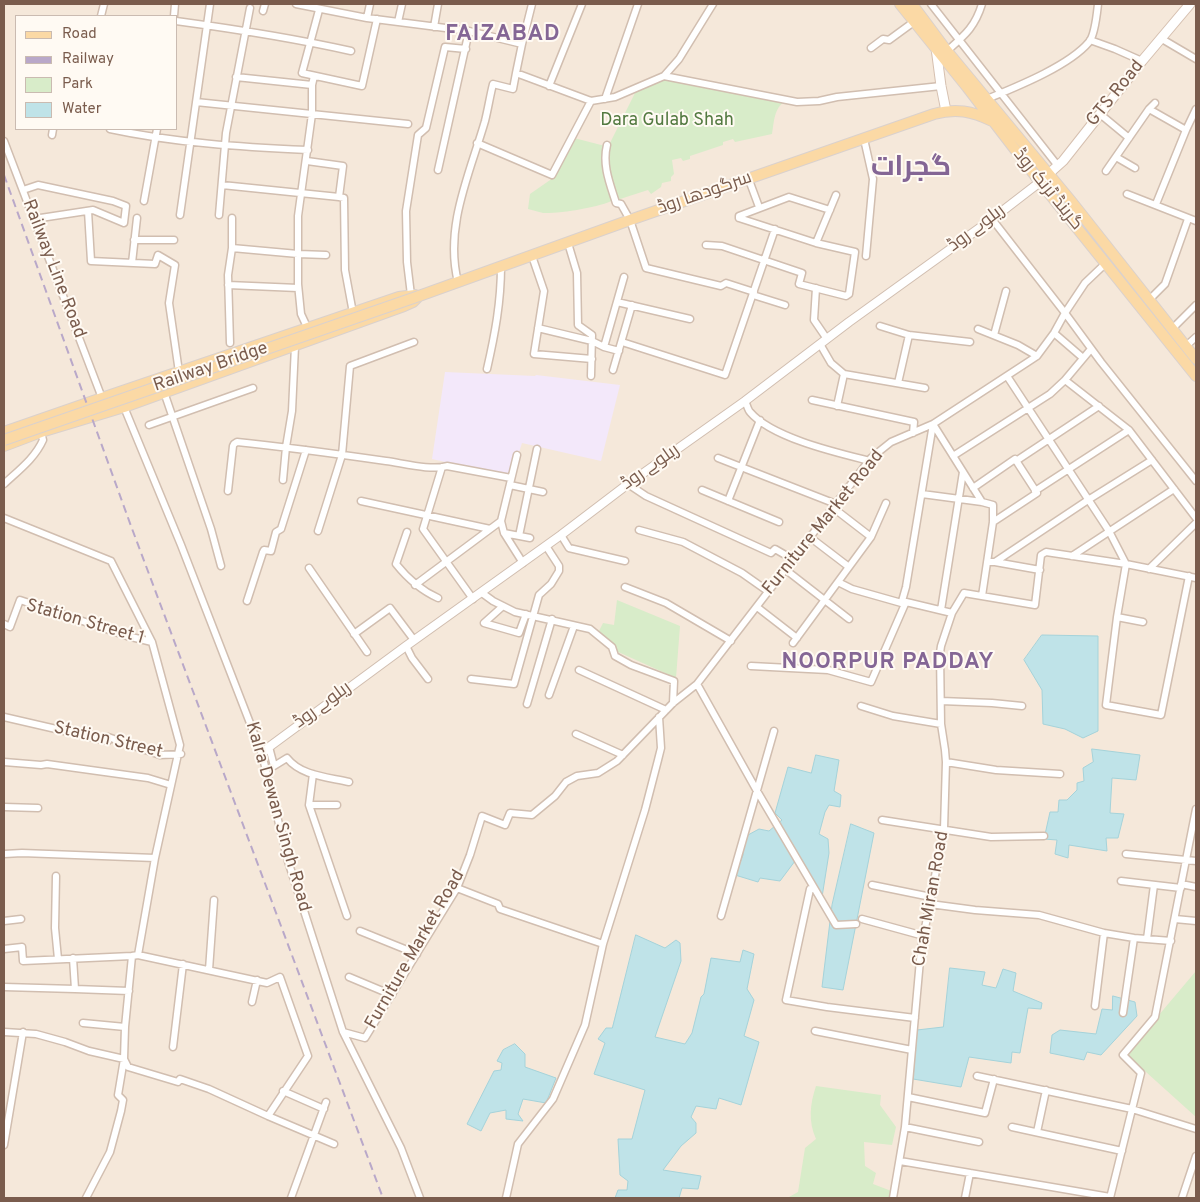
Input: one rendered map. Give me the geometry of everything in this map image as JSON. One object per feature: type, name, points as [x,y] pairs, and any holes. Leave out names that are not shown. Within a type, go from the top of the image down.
[{"type":"main road","name":"گرینڈ ٹرنک روڈ","points":[[900,4],[986,98],[1196,359]]},
{"type":"main road","name":"گرینڈ ٹرنک روڈ","points":[[912,4],[941,49],[992,120],[1196,376]]},
{"type":"main road","name":"GTS Road","points":[[1040,182],[1058,166],[1190,4]]},
{"type":"main road","points":[[941,49],[941,86],[946,111]]},
{"type":"main road","name":"سرگودھا روڈ","points":[[415,295],[568,244],[630,220],[946,111],[963,110],[992,120]]},
{"type":"main road","points":[[4,432],[353,313],[415,295]]},
{"type":"main road","points":[[4,446],[41,432],[124,407],[404,306],[412,302],[415,295]]},
{"type":"main road","name":"Railway Bridge","points":[[4,440],[415,295]]},
{"type":"street","points":[[180,214],[210,4]]},
{"type":"street","points":[[263,11],[265,4]]},
{"type":"street","points":[[296,4],[377,20],[470,31],[522,44]]},
{"type":"street","points":[[367,18],[370,4]]},
{"type":"street","points":[[398,22],[402,4]]},
{"type":"street","points":[[434,27],[438,4]]},
{"type":"street","points":[[458,282],[454,265],[454,237],[459,203],[485,120],[493,84],[513,89],[532,4]]},
{"type":"street","points":[[549,86],[582,4]]},
{"type":"street","points":[[605,100],[638,4]]},
{"type":"street","points":[[516,73],[591,101],[615,97],[664,76],[679,59],[714,4]]},
{"type":"street","points":[[931,4],[1058,166]]},
{"type":"street","points":[[941,49],[959,40],[969,31],[978,18],[982,4]]},
{"type":"street","points":[[986,98],[1024,84],[1074,55],[1090,40],[1098,4]]},
{"type":"street","points":[[220,214],[226,133],[233,106],[236,78],[250,8]]},
{"type":"street","points":[[319,10],[302,74],[362,86],[377,20]]},
{"type":"street","points":[[178,21],[310,42],[351,51]]},
{"type":"street","points":[[871,48],[883,39],[889,40],[914,21]]},
{"type":"street","points":[[438,170],[470,31]]},
{"type":"street","points":[[1162,39],[1196,59]]},
{"type":"street","points":[[1090,40],[1142,61]]},
{"type":"street","points":[[415,295],[407,262],[406,211],[418,135],[426,128],[445,47],[466,49]]},
{"type":"street","points":[[308,329],[301,314],[298,288],[298,216],[307,161],[314,76]]},
{"type":"street","points":[[664,76],[798,102],[941,86]]},
{"type":"street","points":[[236,78],[312,85]]},
{"type":"street","points":[[478,143],[552,175],[591,101]]},
{"type":"street","points":[[196,102],[408,124]]},
{"type":"street","points":[[1106,171],[1155,103]]},
{"type":"street","points":[[1149,109],[1186,130]]},
{"type":"street","points":[[1156,204],[1196,109]]},
{"type":"street","points":[[1100,114],[1129,138]]},
{"type":"street","points":[[116,130],[225,146],[308,150]]},
{"type":"street","points":[[144,201],[157,130]]},
{"type":"street","points":[[864,139],[873,179],[866,256]]},
{"type":"street","name":"Railway Line Road","points":[[4,141],[102,398]]},
{"type":"street","points":[[607,145],[604,155],[605,165],[616,203],[620,204],[630,220],[646,268],[722,286],[726,283],[786,305]]},
{"type":"street","points":[[1116,156],[1135,168]]},
{"type":"street","points":[[307,161],[344,166],[339,197]]},
{"type":"street","points":[[749,180],[759,208]]},
{"type":"street","name":"ریلوے روڈ","points":[[262,754],[414,640],[745,401],[827,338],[1040,182]]},
{"type":"street","points":[[23,190],[38,185],[112,201],[126,206],[124,224],[93,210],[34,219]]},
{"type":"street","points":[[222,185],[344,198],[345,270],[353,313]]},
{"type":"street","points":[[1127,194],[1196,221]]},
{"type":"street","points":[[816,243],[836,195]]},
{"type":"street","points":[[706,245],[722,246],[802,273],[798,283],[846,296],[849,294],[855,252],[816,243],[739,218],[739,216],[789,197],[830,210]]},
{"type":"street","points":[[88,211],[91,261],[155,264],[158,255],[175,265],[169,303],[179,372]]},
{"type":"street","points":[[132,263],[137,218]]},
{"type":"street","points":[[230,343],[228,274],[232,248],[232,218]]},
{"type":"street","points":[[992,219],[1196,481]]},
{"type":"street","points":[[1149,300],[1165,284],[1188,219]]},
{"type":"street","points":[[622,342],[725,375],[775,229]]},
{"type":"street","points":[[134,240],[174,240]]},
{"type":"street","points":[[568,244],[577,273],[578,326],[592,335],[591,376]]},
{"type":"street","points":[[232,248],[326,255]]},
{"type":"street","points":[[532,256],[544,291],[534,354],[592,360]]},
{"type":"street","name":"Furniture Market Road","points":[[343,1032],[365,1038],[457,888],[482,816],[505,825],[510,813],[532,815],[555,796],[566,782],[577,776],[598,773],[617,761],[673,703],[697,684],[870,461],[891,442],[933,424],[1037,356],[1054,334],[1065,313],[1085,283],[1106,263]]},
{"type":"street","points":[[487,369],[497,325],[501,294],[501,266]]},
{"type":"street","points":[[604,347],[624,277]]},
{"type":"street","points":[[228,285],[298,288]]},
{"type":"street","points":[[816,288],[814,320],[827,338]]},
{"type":"street","points":[[994,335],[1006,291]]},
{"type":"street","points":[[617,302],[690,319]]},
{"type":"street","points":[[613,370],[632,305]]},
{"type":"street","points":[[1172,329],[1196,305]]},
{"type":"street","points":[[880,326],[909,335],[970,342]]},
{"type":"street","points":[[538,328],[592,341],[619,351]]},
{"type":"street","points":[[978,329],[1018,345],[1037,356]]},
{"type":"street","points":[[1054,334],[1083,358]]},
{"type":"street","points":[[898,383],[909,335]]},
{"type":"street","points":[[1186,346],[1196,337]]},
{"type":"street","points":[[318,531],[342,455],[350,366],[414,342]]},
{"type":"street","points":[[820,344],[831,363],[844,374],[925,388]]},
{"type":"street","points":[[284,480],[286,447],[292,410],[295,346]]},
{"type":"street","points":[[953,456],[1050,394],[1065,380],[1091,348]]},
{"type":"street","points":[[837,406],[844,374]]},
{"type":"street","points":[[922,494],[982,502],[994,506],[982,596],[1035,605],[1041,555],[1043,553],[1126,564],[1193,577],[1161,715],[1106,705],[1126,564],[1108,531],[1007,376]]},
{"type":"street","points":[[1065,380],[1129,430],[1196,518]]},
{"type":"street","points":[[149,425],[253,388]]},
{"type":"street","points":[[164,392],[211,529],[221,566]]},
{"type":"street","points":[[812,400],[914,422],[913,433]]},
{"type":"street","points":[[745,401],[749,412],[772,428],[816,447],[870,461]]},
{"type":"street","points":[[973,488],[1014,459],[1016,461],[1099,406]]},
{"type":"street","name":"Kalra Dewan Singh Road","points":[[124,407],[182,545],[262,754],[288,862],[343,1032],[401,1148],[420,1198]]},
{"type":"street","points":[[728,502],[760,420]]},
{"type":"street","points":[[933,424],[982,502]]},
{"type":"street","points":[[751,666],[828,670],[871,682],[904,602],[933,424]]},
{"type":"street","points":[[993,522],[1036,494],[1036,491],[1068,469],[1129,430]]},
{"type":"street","points":[[4,484],[27,464],[39,449],[44,440],[41,432]]},
{"type":"street","points":[[228,491],[234,444],[237,442],[442,467],[447,466],[511,478]]},
{"type":"street","points":[[519,536],[537,449]]},
{"type":"street","points":[[247,601],[263,552],[264,550],[271,551],[276,532],[281,529],[306,450]]},
{"type":"street","points":[[517,455],[501,520],[504,533],[523,563]]},
{"type":"street","points":[[718,458],[836,504],[836,510],[871,536]]},
{"type":"street","points":[[995,562],[1152,460]]},
{"type":"street","points":[[1016,461],[1036,491]]},
{"type":"street","points":[[442,467],[423,529],[473,598]]},
{"type":"street","points":[[941,610],[963,472]]},
{"type":"street","points":[[628,484],[646,496],[771,553],[775,549],[794,560]]},
{"type":"street","points":[[510,485],[543,492]]},
{"type":"street","points":[[1072,556],[1174,489]]},
{"type":"street","points":[[702,490],[779,522]]},
{"type":"street","points":[[361,501],[490,529]]},
{"type":"street","points":[[758,607],[795,640],[871,536],[886,503]]},
{"type":"street","points":[[4,518],[111,561],[152,642],[180,745],[180,754],[171,785],[128,991],[124,1059],[118,1095],[123,1100],[121,1111],[110,1152],[86,1198]]},
{"type":"street","points":[[415,585],[501,520]]},
{"type":"street","points":[[1149,569],[1196,523]]},
{"type":"street","points":[[639,530],[683,542],[742,573],[769,592]]},
{"type":"street","points":[[406,532],[396,564],[415,585],[438,598]]},
{"type":"street","points":[[504,533],[530,538]]},
{"type":"street","points":[[561,535],[569,548],[625,561]]},
{"type":"street","points":[[811,538],[849,567]]},
{"type":"street","points":[[471,678],[514,684],[539,595],[551,584],[560,571],[559,566],[546,546]]},
{"type":"street","points":[[987,562],[1040,570]]},
{"type":"street","points":[[309,568],[367,652]]},
{"type":"street","points":[[786,570],[849,619]]},
{"type":"street","points":[[838,582],[852,589],[952,613]]},
{"type":"street","points":[[626,587],[666,604],[731,641]]},
{"type":"street","points":[[482,592],[493,601],[515,612],[590,629],[612,647],[615,656],[631,665],[674,681],[673,703]]},
{"type":"street","name":"Chah Miran Road","points":[[893,1198],[905,1127],[924,936],[944,829],[946,750],[940,724],[941,646],[952,613],[964,593],[982,596]]},
{"type":"street","name":"Station Street 1","points":[[4,624],[10,627],[20,600],[127,636],[152,642]]},
{"type":"street","points":[[502,606],[484,623],[519,633],[526,614]]},
{"type":"street","points":[[354,634],[390,608],[414,640]]},
{"type":"street","points":[[1117,617],[1143,622]]},
{"type":"street","points":[[527,704],[552,619]]},
{"type":"street","points":[[549,695],[574,626]]},
{"type":"street","points":[[406,646],[412,658],[428,679]]},
{"type":"street","points":[[579,670],[666,710]]},
{"type":"street","points":[[697,684],[836,925],[859,922],[924,936]]},
{"type":"street","points":[[941,701],[1022,706]]},
{"type":"street","points":[[861,706],[893,716],[940,724]]},
{"type":"street","name":"Station Street","points":[[4,717],[108,741],[108,737],[160,755],[180,754]]},
{"type":"street","points":[[506,1198],[518,1144],[553,1100],[585,1025],[603,944],[645,810],[661,748],[660,717]]},
{"type":"street","points":[[722,916],[774,731]]},
{"type":"street","points":[[576,734],[623,755]]},
{"type":"street","points":[[269,747],[274,766],[288,758],[294,766],[313,774],[349,782]]},
{"type":"street","points":[[4,762],[47,764],[148,778],[171,785]]},
{"type":"street","points":[[946,762],[996,770],[1060,774]]},
{"type":"street","points":[[313,774],[309,805],[347,916]]},
{"type":"street","points":[[309,805],[337,805]]},
{"type":"street","points":[[4,807],[38,808]]},
{"type":"street","points":[[900,1161],[1110,1198],[1141,1073],[1123,1055],[1155,1017],[1186,860],[1194,832],[1196,809]]},
{"type":"street","points":[[882,820],[992,836],[1044,836]]},
{"type":"street","points":[[4,854],[155,858]]},
{"type":"street","points":[[1126,854],[1196,861]]},
{"type":"street","points":[[56,876],[58,959]]},
{"type":"street","points":[[1121,881],[1196,887]]},
{"type":"street","points":[[872,885],[975,910],[1039,915],[1104,933],[1171,941]]},
{"type":"street","points":[[1147,939],[1154,885]]},
{"type":"street","points":[[457,888],[498,904],[500,909],[603,944]]},
{"type":"street","points":[[810,889],[786,1000],[915,1018]]},
{"type":"street","points":[[209,970],[214,900]]},
{"type":"street","points":[[4,921],[21,919]]},
{"type":"street","points":[[1175,919],[1196,921]]},
{"type":"street","points":[[360,931],[417,954]]},
{"type":"street","points":[[1095,1006],[1104,933]]},
{"type":"street","points":[[1123,1012],[1134,938]]},
{"type":"street","points":[[4,949],[22,947],[23,961],[135,956],[183,964],[267,983],[280,977],[308,1056],[268,1116]]},
{"type":"street","points":[[73,958],[75,989]]},
{"type":"street","points":[[173,1047],[183,964]]},
{"type":"street","points":[[349,977],[392,995]]},
{"type":"street","points":[[252,1002],[257,980]]},
{"type":"street","points":[[4,987],[128,991]]},
{"type":"street","points":[[83,1023],[125,1027]]},
{"type":"street","points":[[815,1031],[912,1050]]},
{"type":"street","points":[[4,1032],[36,1034],[65,1042],[89,1052],[124,1059]]},
{"type":"street","points":[[4,1145],[23,1032]]},
{"type":"street","points":[[124,1059],[128,1067],[178,1082],[180,1078],[334,1144]]},
{"type":"street","points":[[978,1076],[1132,1108],[1196,1129]]},
{"type":"street","points":[[908,1097],[985,1113],[994,1079]]},
{"type":"street","points":[[1037,1132],[1046,1090]]},
{"type":"street","points":[[283,1091],[324,1109]]},
{"type":"street","points":[[291,1198],[326,1102]]},
{"type":"street","points":[[905,1127],[979,1142]]},
{"type":"street","points":[[1012,1127],[1122,1151]]},
{"type":"street","points":[[1182,1198],[1196,1156]]},
{"type":"street","points":[[965,1198],[970,1173]]},
{"type":"shaded area","points":[[4,4],[1196,4],[1196,1198],[4,1198]]},
{"type":"shaded area","points":[[445,372],[536,375],[620,385],[601,461],[522,443],[511,477],[432,459]]},
{"type":"green space","name":"Dara Gulab Shah","points":[[665,79],[785,102],[781,104],[777,111],[772,134],[735,142],[733,139],[723,142],[723,145],[690,156],[690,159],[683,161],[681,158],[672,160],[674,174],[671,177],[671,181],[662,183],[661,187],[651,194],[648,190],[617,200],[606,165],[607,149],[636,91]]},
{"type":"green space","name":"Dara Gulab Shah","points":[[574,138],[605,146],[602,162],[613,200],[579,210],[543,213],[528,209],[530,194],[553,178]]},
{"type":"green space","points":[[617,600],[680,626],[676,678],[616,651],[599,631],[603,623],[614,625]]},
{"type":"green space","points":[[1196,971],[1196,1117],[1126,1054]]},
{"type":"green space","points":[[816,1086],[881,1095],[880,1105],[896,1127],[892,1145],[864,1142],[865,1166],[876,1173],[873,1184],[894,1192],[893,1198],[789,1198],[798,1192],[805,1148],[816,1139],[813,1132],[811,1112]]},
{"type":"water","points":[[1042,635],[1098,636],[1098,731],[1083,738],[1065,729],[1043,724],[1042,690],[1024,660]]},
{"type":"water","points":[[1092,749],[1140,755],[1136,780],[1112,778],[1110,813],[1124,814],[1118,838],[1106,838],[1107,851],[1069,845],[1068,858],[1055,854],[1057,840],[1044,839],[1050,812],[1058,812],[1059,800],[1067,800],[1077,790],[1077,783],[1084,781],[1083,768],[1093,762]]},
{"type":"water","points":[[816,755],[839,760],[834,791],[841,795],[840,807],[829,805],[825,812],[819,834],[828,839],[829,853],[822,897],[798,857],[780,881],[760,878],[758,882],[735,875],[743,855],[742,848],[748,835],[759,829],[769,831],[782,820],[775,813],[788,767],[811,773]]},
{"type":"water","points":[[851,824],[874,833],[843,990],[822,987],[832,905]]},
{"type":"water","points":[[636,935],[665,948],[676,940],[680,943],[681,961],[655,1037],[685,1044],[692,1033],[701,997],[704,994],[711,958],[740,962],[743,950],[754,954],[747,989],[754,1000],[744,1036],[759,1042],[741,1105],[719,1098],[716,1109],[696,1106],[691,1117],[696,1123],[696,1133],[681,1146],[663,1170],[701,1176],[698,1189],[682,1188],[679,1198],[615,1198],[618,1190],[627,1190],[628,1181],[620,1175],[618,1139],[632,1139],[645,1090],[594,1074],[605,1043],[598,1039],[606,1028],[612,1028]]},
{"type":"water","points":[[950,968],[985,972],[982,985],[996,988],[1003,969],[1016,973],[1013,991],[1042,1003],[1041,1009],[1028,1008],[1020,1053],[1012,1052],[1011,1063],[969,1057],[961,1087],[913,1079],[917,1030],[943,1027]]},
{"type":"water","points":[[1113,996],[1135,1002],[1137,1016],[1101,1055],[1087,1052],[1084,1060],[1050,1053],[1052,1035],[1060,1030],[1096,1034],[1102,1009],[1112,1010]]},
{"type":"water","points":[[515,1044],[525,1054],[525,1067],[556,1078],[546,1103],[523,1099],[518,1114],[523,1121],[506,1119],[506,1110],[490,1113],[481,1131],[467,1124],[494,1071],[501,1070],[502,1063],[497,1061],[503,1050]]},
{"type":"railway","points":[[4,175],[131,526],[383,1198]]},
{"type":"district","name":"FAIZABAD","points":[[503,36]]},
{"type":"district","name":"گجرات","points":[[911,169]]},
{"type":"district","name":"NOORPUR PADDAY","points":[[888,664]]}]
